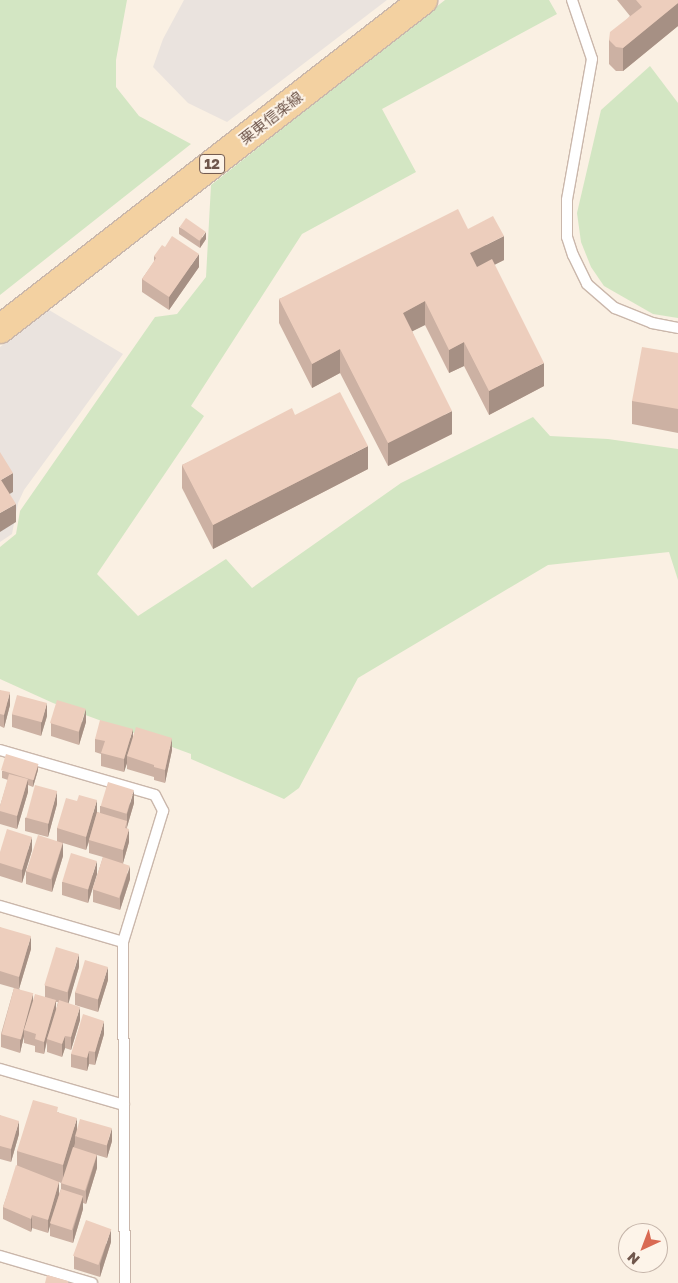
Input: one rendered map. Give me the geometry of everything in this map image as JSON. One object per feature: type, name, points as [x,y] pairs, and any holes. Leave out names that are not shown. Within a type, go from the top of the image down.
[{"type":"main road","name":"栗東信楽線","points":[[0,329],[423,0]]},
{"type":"lane","points":[[572,0],[592,59],[567,200],[567,237],[573,255],[587,284],[615,308],[652,323],[678,328]]},
{"type":"lane","points":[[0,750],[155,796],[163,811],[123,942],[125,1283]]},
{"type":"lane","points":[[0,906],[123,942]]},
{"type":"lane","points":[[0,1069],[124,1105]]},
{"type":"lane","points":[[0,1256],[92,1283]]},
{"type":"shaded area","points":[[184,0],[387,0],[227,122],[188,103],[153,67],[163,39]]},
{"type":"shaded area","points":[[49,310],[123,354],[24,490],[18,503],[12,534],[0,542],[0,347]]},
{"type":"green space","points":[[0,0],[127,0],[116,60],[116,87],[139,116],[191,144],[0,295]]},
{"type":"green space","points":[[445,0],[549,0],[557,14],[382,109],[416,172],[302,234],[191,406],[204,416],[97,574],[138,616],[226,559],[252,588],[401,483],[533,417],[550,436],[608,439],[678,449],[678,580],[669,552],[548,565],[358,678],[299,788],[284,799],[191,759],[191,754],[53,703],[0,679],[0,547],[16,534],[20,511],[155,317],[177,314],[206,277],[211,185]]},
{"type":"green space","points":[[650,66],[678,103],[678,318],[653,314],[604,286],[591,267],[581,242],[577,213],[601,110]]},
{"type":"building","points":[[636,0],[678,0],[678,3],[623,48],[616,47],[609,40],[610,32],[642,7]]},
{"type":"building","points":[[458,209],[468,229],[493,216],[504,236],[470,253],[477,267],[492,259],[544,363],[489,391],[464,342],[449,350],[425,301],[403,313],[452,411],[388,443],[340,349],[312,364],[279,299]]},
{"type":"building","points":[[186,218],[206,232],[199,241],[180,227]]},
{"type":"building","points":[[172,236],[199,254],[169,297],[142,279],[156,258],[154,256],[162,245],[165,247]]},
{"type":"building","points":[[642,347],[678,353],[678,409],[632,401]]},
{"type":"building","points":[[340,392],[368,446],[213,525],[182,465],[292,408],[295,415]]},
{"type":"building","points":[[0,452],[13,473],[1,480],[16,504],[0,513]]},
{"type":"building","points":[[0,690],[10,692],[4,715],[0,714]]},
{"type":"building","points":[[17,695],[47,703],[42,722],[12,714]]},
{"type":"building","points":[[57,700],[86,709],[79,732],[50,723]]},
{"type":"building","points":[[100,720],[133,729],[124,759],[101,753],[105,741],[95,739]]},
{"type":"building","points":[[136,727],[172,738],[165,770],[127,756]]},
{"type":"building","points":[[6,754],[39,764],[34,780],[1,770]]},
{"type":"building","points":[[9,774],[28,779],[17,816],[0,811]]},
{"type":"building","points":[[108,782],[134,790],[127,814],[101,806]]},
{"type":"building","points":[[35,785],[57,791],[48,824],[26,818]]},
{"type":"building","points":[[79,795],[97,800],[86,837],[57,828],[66,798],[77,801]]},
{"type":"building","points":[[97,812],[127,821],[125,828],[129,829],[123,850],[89,840]]},
{"type":"building","points":[[7,829],[32,837],[22,870],[0,863],[0,852]]},
{"type":"building","points":[[38,835],[63,843],[51,879],[26,871]]},
{"type":"building","points":[[71,853],[97,861],[88,890],[62,882]]},
{"type":"building","points":[[103,857],[130,866],[119,898],[92,889]]},
{"type":"building","points":[[0,927],[31,936],[19,977],[0,971]]},
{"type":"building","points":[[56,947],[79,954],[67,992],[44,985]]},
{"type":"building","points":[[85,960],[108,967],[98,1000],[75,993]]},
{"type":"building","points":[[14,988],[33,993],[21,1040],[2,1034]]},
{"type":"building","points":[[35,994],[56,1000],[44,1042],[35,1039],[36,1034],[24,1030]]},
{"type":"building","points":[[59,1000],[80,1007],[71,1037],[65,1036],[62,1044],[47,1039]]},
{"type":"building","points":[[83,1014],[104,1021],[95,1052],[89,1051],[87,1058],[71,1054]]},
{"type":"building","points":[[33,1100],[58,1107],[57,1112],[77,1118],[63,1165],[17,1151]]},
{"type":"building","points":[[0,1115],[19,1121],[11,1149],[0,1146]]},
{"type":"building","points":[[80,1119],[112,1128],[107,1145],[75,1136]]},
{"type":"building","points":[[73,1147],[97,1155],[85,1191],[61,1183]]},
{"type":"building","points":[[16,1165],[59,1182],[48,1220],[32,1215],[31,1219],[3,1207]]},
{"type":"building","points":[[61,1189],[83,1196],[72,1230],[50,1223]]},
{"type":"building","points":[[86,1220],[111,1229],[98,1265],[73,1256]]},
{"type":"building","points":[[47,1275],[68,1281],[68,1283],[45,1283]]}]
